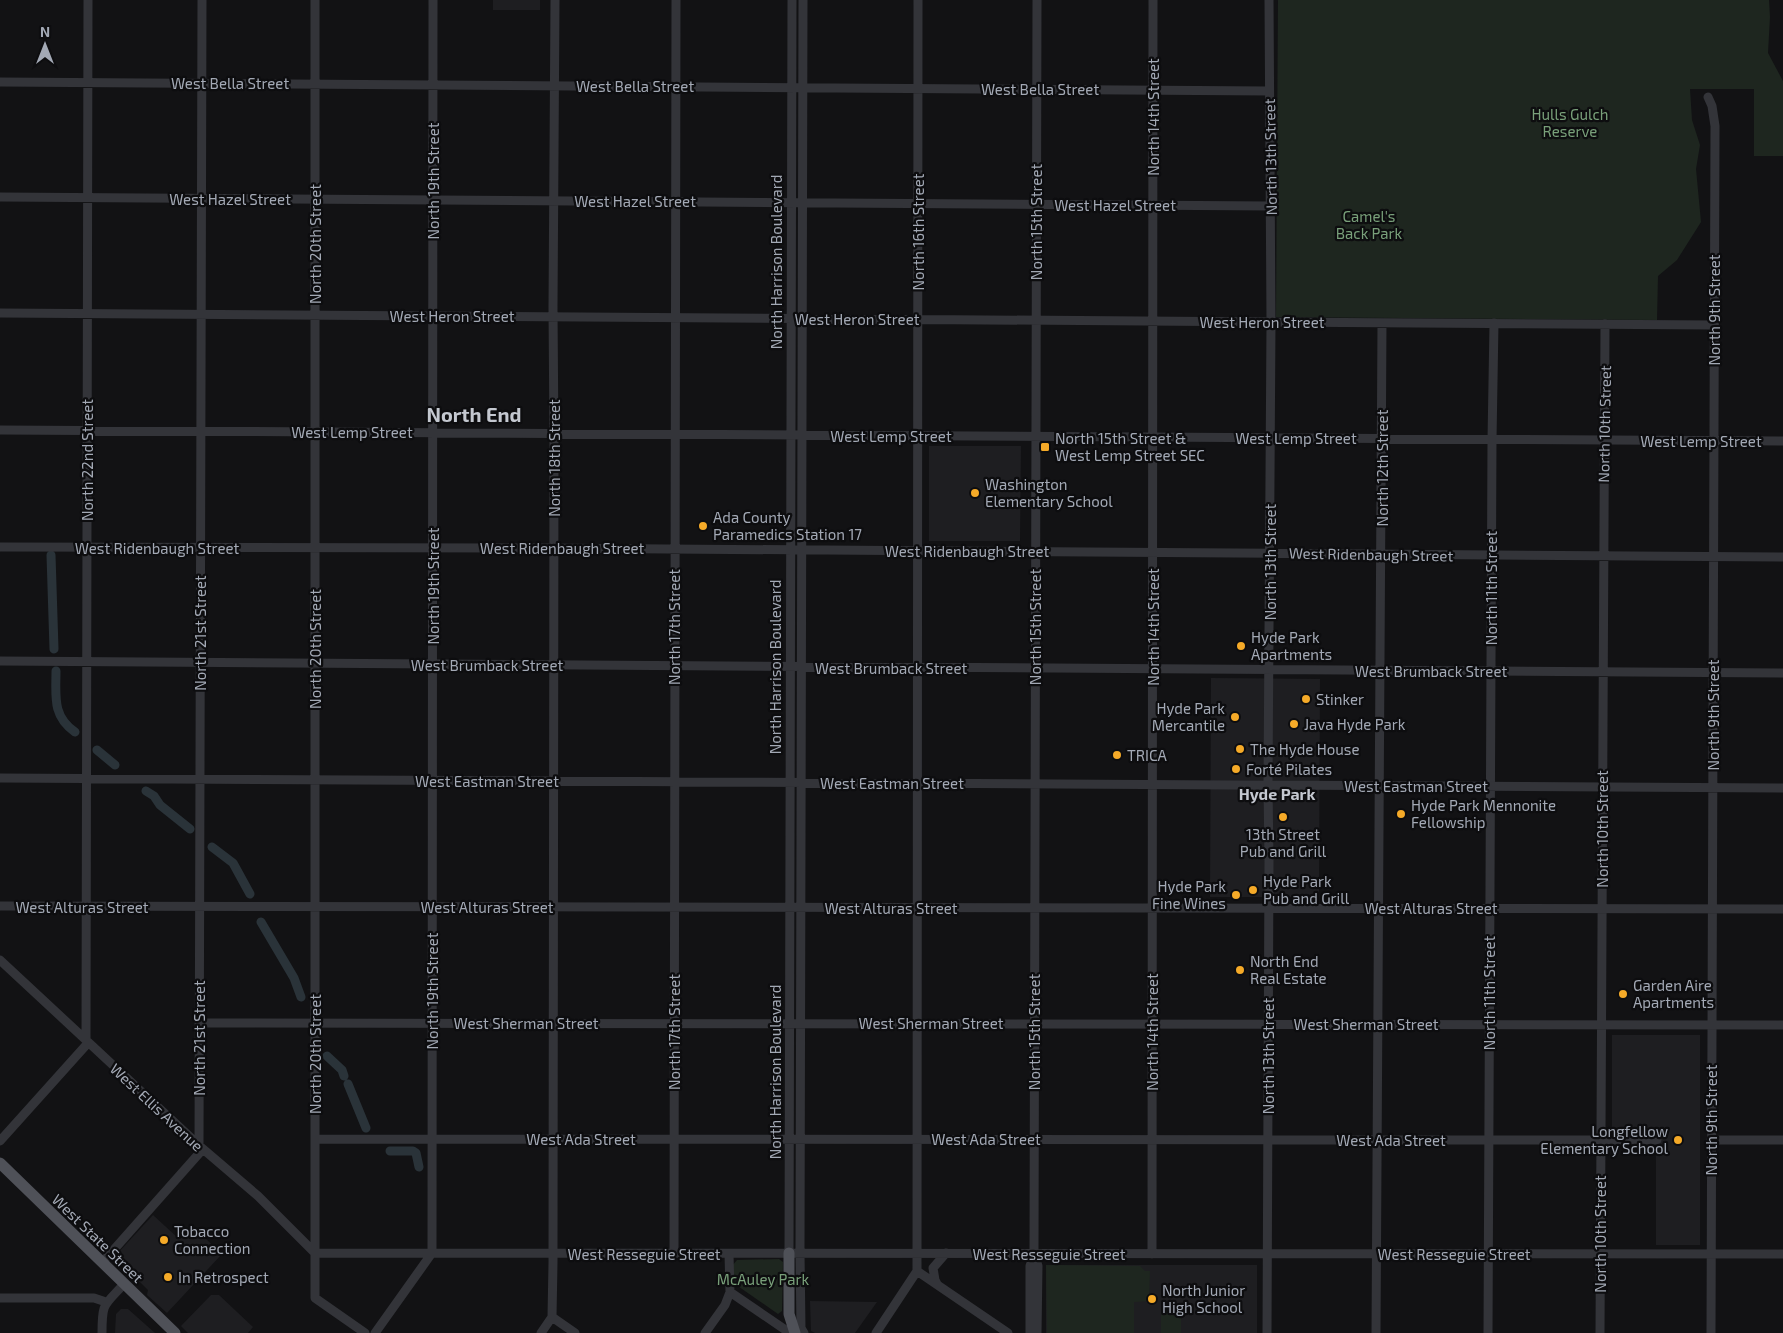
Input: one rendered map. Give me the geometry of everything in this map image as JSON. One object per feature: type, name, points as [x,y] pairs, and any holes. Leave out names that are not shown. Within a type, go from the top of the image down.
[{"type":"main road","name":"West State Street","points":[[0,1164],[175,1333]]},
{"type":"main road","name":"North Harrison Boulevard","points":[[795,1253],[789,1314],[795,1333]]},
{"type":"street","name":"North 22nd Street","points":[[87,1041],[88,0]]},
{"type":"street","name":"North 21st Street","points":[[201,1147],[200,548],[202,0]]},
{"type":"street","name":"North 20th Street","points":[[315,0],[315,1298],[365,1333]]},
{"type":"street","name":"North 19th Street","points":[[432,0],[432,1253]]},
{"type":"street","name":"North 18th Street","points":[[552,1317],[553,201],[555,0]]},
{"type":"street","name":"North 17th Street","points":[[674,1253],[676,0]]},
{"type":"street","name":"North Harrison Boulevard","points":[[792,0],[790,1139],[795,1253],[801,1328],[804,1333]]},
{"type":"street","name":"North Harrison Boulevard","points":[[795,1253],[800,1139],[801,1023],[803,0]]},
{"type":"street","name":"North 16th Street","points":[[916,1271],[918,0]]},
{"type":"street","name":"North 15th Street","points":[[1030,1333],[1030,1266],[1034,1254],[1037,0]]},
{"type":"street","name":"North 14th Street","points":[[1152,1254],[1154,0]]},
{"type":"street","name":"North 13th Street","points":[[1267,1333],[1271,322],[1269,0]]},
{"type":"street","name":"West Bella Street","points":[[0,82],[1269,91]]},
{"type":"street","name":"North 9th Street","points":[[1708,97],[1712,106],[1715,126],[1711,1333]]},
{"type":"street","name":"West Hazel Street","points":[[0,197],[1271,206]]},
{"type":"street","name":"West Heron Street","points":[[0,313],[1714,325]]},
{"type":"street","name":"North 12th Street","points":[[1376,1333],[1382,323]]},
{"type":"street","name":"North 11th Street","points":[[1488,1333],[1490,671],[1494,323]]},
{"type":"street","name":"North 10th Street","points":[[1600,1333],[1605,324]]},
{"type":"street","name":"West Lemp Street","points":[[0,430],[1783,442]]},
{"type":"street","name":"West Ridenbaugh Street","points":[[0,547],[554,548],[1783,557]]},
{"type":"street","name":"West Brumback Street","points":[[0,661],[1783,673]]},
{"type":"street","name":"West Eastman Street","points":[[0,778],[1783,788]]},
{"type":"street","name":"West Alturas Street","points":[[0,906],[1783,909]]},
{"type":"street","name":"West Ellis Avenue","points":[[0,960],[201,1147],[258,1196],[315,1253]]},
{"type":"street","name":"West Sherman Street","points":[[200,1023],[1783,1025]]},
{"type":"street","points":[[0,1141],[87,1041]]},
{"type":"street","name":"West Ada Street","points":[[315,1139],[1657,1140]]},
{"type":"street","points":[[1711,1140],[1783,1140]]},
{"type":"street","points":[[102,1263],[201,1147]]},
{"type":"street","name":"West Resseguie Street","points":[[315,1253],[1783,1254]]},
{"type":"street","points":[[375,1333],[432,1253]]},
{"type":"street","points":[[705,1333],[725,1304],[730,1292],[729,1254]]},
{"type":"street","points":[[939,1286],[935,1280],[934,1268],[946,1254]]},
{"type":"street","name":"North 15th Street","points":[[1034,1254],[1038,1266],[1036,1333]]},
{"type":"street","points":[[876,1333],[916,1271],[1008,1333]]},
{"type":"street","points":[[102,1333],[102,1311],[106,1302],[124,1284]]},
{"type":"street","points":[[730,1292],[790,1333]]},
{"type":"street","points":[[0,1298],[94,1298],[106,1302]]},
{"type":"street","points":[[541,1333],[552,1317],[575,1333]]},
{"type":"street","points":[[871,1333],[882,1322]]},
{"type":"shaded area","points":[[493,0],[540,0],[540,10],[493,10]]},
{"type":"shaded area","name":"Washington Elementary School","points":[[929,446],[1021,446],[1020,541],[929,541]]},
{"type":"shaded area","points":[[1211,678],[1320,679],[1319,897],[1210,897]]},
{"type":"shaded area","name":"Longfellow Elementary School","points":[[1612,1035],[1700,1035],[1700,1245],[1656,1245],[1656,1130],[1612,1130]]},
{"type":"shaded area","points":[[153,1215],[178,1238],[191,1225],[222,1254],[167,1313],[147,1295],[148,1290],[116,1258],[117,1254]]},
{"type":"shaded area","name":"North Junior High School","points":[[1046,1265],[1257,1265],[1257,1333],[1046,1333]]},
{"type":"shaded area","points":[[211,1295],[219,1295],[253,1327],[248,1333],[188,1333],[181,1326]]},
{"type":"shaded area","points":[[810,1301],[877,1302],[855,1333],[815,1333],[811,1331]]},
{"type":"shaded area","points":[[121,1309],[128,1309],[155,1333],[115,1333],[116,1314]]},
{"type":"green space","points":[[1278,0],[1769,0],[1768,53],[1783,81],[1783,156],[1754,156],[1754,89],[1690,89],[1692,120],[1700,145],[1696,169],[1701,222],[1677,260],[1658,276],[1657,320],[1276,317]]},
{"type":"green space","name":"McAuley Park","points":[[779,1259],[783,1262],[782,1311],[778,1314],[732,1282],[732,1266],[737,1260]]},
{"type":"green space","points":[[1046,1265],[1140,1266],[1145,1271],[1150,1271],[1149,1301],[1134,1302],[1134,1333],[1047,1333]]},
{"type":"green space","points":[[1161,1308],[1181,1308],[1181,1333],[1161,1333]]},
{"type":"waterway","points":[[51,555],[54,649]]},
{"type":"waterway","points":[[56,671],[56,697],[59,712],[62,719],[75,732]]},
{"type":"waterway","points":[[97,750],[115,765]]},
{"type":"waterway","points":[[146,791],[190,829]]},
{"type":"waterway","points":[[212,847],[233,863],[250,894]]},
{"type":"waterway","points":[[261,922],[294,978],[301,997]]},
{"type":"waterway","points":[[327,1056],[342,1070],[344,1076]]},
{"type":"waterway","points":[[348,1084],[366,1128]]},
{"type":"waterway","points":[[390,1151],[413,1151],[416,1153],[419,1167]]},
{"type":"place","name":"North 15th Street & West Lemp Street SEC","points":[[1045,447]]},
{"type":"place","name":"Washington Elementary School","points":[[975,493]]},
{"type":"place","name":"Ada County Paramedics Station 17","points":[[703,526]]},
{"type":"place","name":"Hyde Park Apartments","points":[[1241,646]]},
{"type":"place","name":"Stinker","points":[[1306,699]]},
{"type":"place","name":"Hyde Park Mercantile","points":[[1235,717]]},
{"type":"place","name":"Java Hyde Park","points":[[1294,724]]},
{"type":"place","name":"The Hyde House","points":[[1240,749]]},
{"type":"place","name":"TRICA","points":[[1117,755]]},
{"type":"place","name":"Forté Pilates","points":[[1236,769]]},
{"type":"place","name":"Hyde Park Mennonite Fellowship","points":[[1401,814]]},
{"type":"place","name":"13th Street Pub and Grill","points":[[1283,817]]},
{"type":"place","name":"Hyde Park Pub and Grill","points":[[1253,890]]},
{"type":"place","name":"Hyde Park Fine Wines","points":[[1236,895]]},
{"type":"place","name":"North End Real Estate","points":[[1240,970]]},
{"type":"place","name":"Garden Aire Apartments","points":[[1623,994]]},
{"type":"place","name":"Longfellow Elementary School","points":[[1678,1140]]},
{"type":"place","name":"Tobacco Connection","points":[[164,1240]]},
{"type":"place","name":"In Retrospect","points":[[168,1277]]},
{"type":"place","name":"North Junior High School","points":[[1152,1299]]},
{"type":"district","name":"North End","points":[[474,414]]},
{"type":"district","name":"Hyde Park","points":[[1277,793]]},
{"type":"park label","name":"Hulls Gulch Reserve","points":[[1570,122]]},
{"type":"park label","name":"Camel's Back Park","points":[[1369,224]]}]
